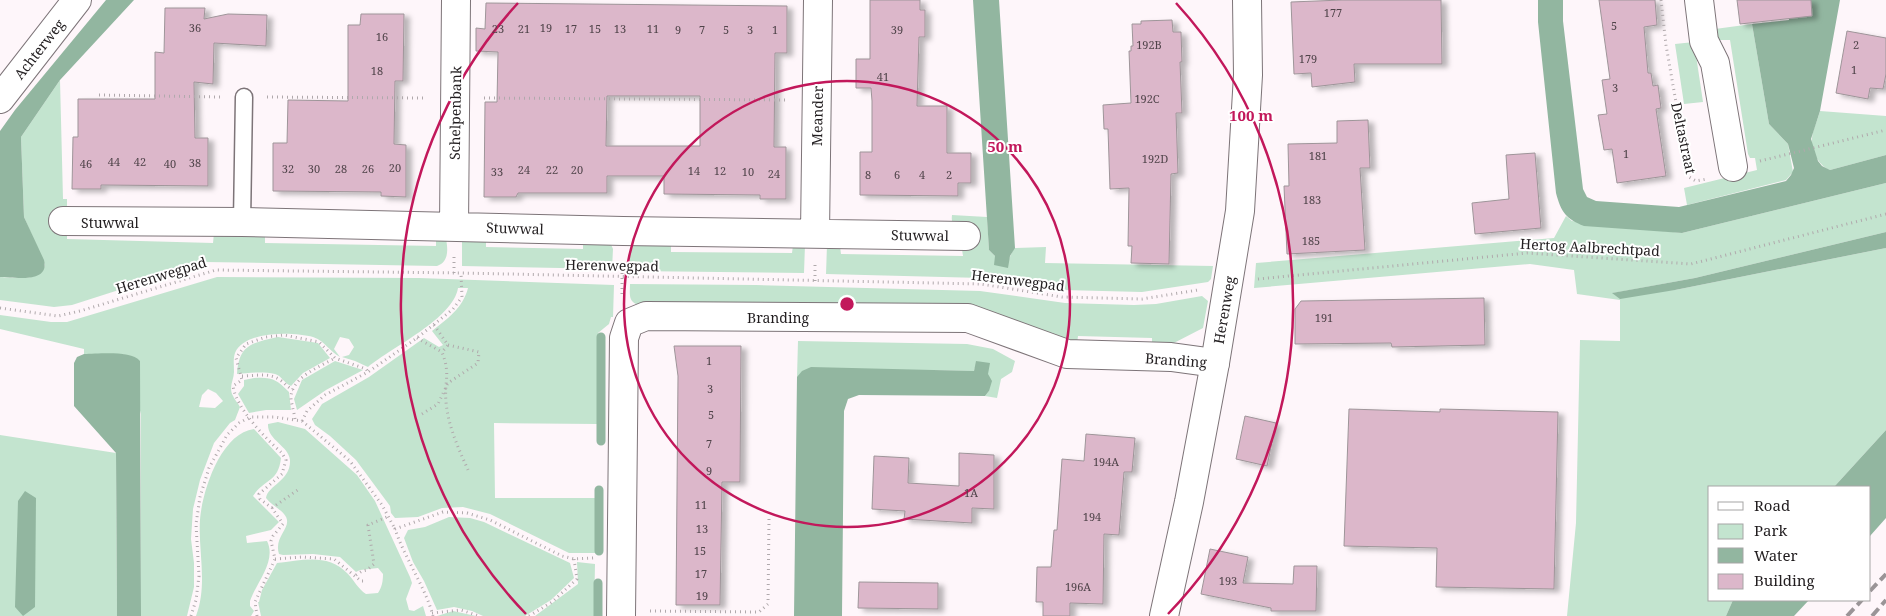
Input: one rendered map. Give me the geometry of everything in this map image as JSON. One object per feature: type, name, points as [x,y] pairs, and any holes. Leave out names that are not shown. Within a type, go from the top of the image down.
[{"type":"street","name":"Achterweg","points":[[0,99],[77,0]]},
{"type":"street","name":"Schelpenbank","points":[[454,226],[456,0]]},
{"type":"street","name":"Meander","points":[[816,233],[818,0]]},
{"type":"street","name":"Herenweg","points":[[1164,616],[1191,492],[1229,285],[1240,211],[1248,75],[1247,0]]},
{"type":"street","points":[[1699,0],[1704,41],[1715,63],[1733,167]]},
{"type":"street","name":"Stuwwal","points":[[63,221],[242,222],[623,231],[966,236]]},
{"type":"street","name":"Branding","points":[[633,613],[622,560],[624,338],[629,324],[646,316],[968,318],[1067,354],[1171,357],[1215,363]]},
{"type":"lane","points":[[242,222],[244,97]]},
{"type":"path","name":"Deltastraat","points":[[1661,0],[1666,45],[1689,176],[1693,180],[1699,181],[1731,172],[1733,167]]},
{"type":"path","points":[[1783,155],[1886,130]]},
{"type":"path","name":"Hertog Aalbrechtpad","points":[[1229,285],[1255,280],[1527,253],[1691,264],[1886,214]]},
{"type":"path","name":"Herenwegpad","points":[[0,308],[58,316],[80,312],[216,270],[981,284],[1062,297],[1142,299],[1229,285]]},
{"type":"path","points":[[302,421],[307,411],[325,395],[368,372],[417,338],[453,309],[462,297],[461,273]]},
{"type":"path","points":[[422,414],[438,404],[448,383],[478,363],[480,352],[448,345],[434,324]]},
{"type":"path","points":[[257,616],[255,602],[275,559],[271,540],[283,524],[272,508],[260,499],[259,494],[282,474],[286,460],[282,453],[245,413],[234,395],[233,386],[242,380],[236,358],[246,344],[266,337],[284,336],[319,342],[335,358],[366,369],[368,372]]},
{"type":"path","points":[[417,338],[442,352],[447,364],[446,402],[456,445],[469,472]]},
{"type":"path","points":[[442,352],[448,345]]},
{"type":"path","points":[[295,419],[291,399],[293,390],[301,378],[335,358]]},
{"type":"path","points":[[242,376],[268,375],[280,379],[286,387],[293,390]]},
{"type":"path","points":[[191,616],[196,600],[199,576],[196,524],[200,497],[209,468],[227,435],[239,423],[250,417],[274,417],[302,421],[350,460],[382,505],[395,529],[402,550],[418,581],[432,615],[461,610],[480,616]]},
{"type":"path","points":[[272,508],[299,489]]},
{"type":"path","points":[[395,529],[443,512],[467,513],[490,520],[562,556],[622,560]]},
{"type":"path","points":[[356,575],[374,564],[368,525],[387,517]]},
{"type":"path","points":[[633,613],[759,612],[768,604],[768,518]]},
{"type":"path","points":[[275,559],[302,557],[334,559],[361,581],[364,581]]},
{"type":"path","points":[[529,616],[552,602],[577,579],[574,558]]},
{"type":"green space","points":[[1752,24],[1769,124],[1788,144],[1793,172],[1786,180],[1687,205],[1684,188],[1757,170],[1755,158],[1750,158],[1748,154],[1730,40],[1716,38],[1715,29]]},
{"type":"green space","points":[[1694,42],[1703,102],[1684,104],[1675,44]]},
{"type":"green space","points":[[60,80],[63,199],[67,199],[67,239],[213,243],[214,233],[265,234],[265,243],[436,246],[436,237],[446,239],[446,258],[444,262],[437,266],[206,262],[72,305],[54,307],[0,300],[0,277],[32,277],[42,271],[45,265],[24,217],[21,137]]},
{"type":"green space","points":[[1820,111],[1886,116],[1886,155],[1830,170],[1826,168],[1816,157],[1812,148],[1813,131]]},
{"type":"green space","points":[[1886,183],[1886,232],[1695,278],[1613,293],[1675,290],[1886,248],[1886,430],[1835,486],[1708,486],[1708,601],[1733,601],[1726,616],[1567,616],[1576,523],[1580,340],[1620,341],[1620,300],[1577,294],[1574,270],[1530,264],[1254,288],[1256,263],[1554,238],[1566,216],[1572,221],[1682,233]]},
{"type":"green space","points":[[952,215],[987,217],[989,250],[995,256],[995,265],[1009,259],[1014,248],[1046,247],[1045,263],[1213,266],[1211,279],[1208,282],[1142,292],[1063,290],[982,278],[826,274],[827,245],[840,246],[841,254],[963,256],[961,246],[954,231]]},
{"type":"green space","points":[[462,238],[486,238],[486,247],[583,249],[583,239],[610,242],[613,249],[612,269],[462,266]]},
{"type":"green space","points":[[638,242],[671,243],[671,252],[792,253],[793,245],[805,245],[804,273],[630,271],[631,251]]},
{"type":"green space","points":[[217,277],[419,278],[614,285],[613,317],[611,317],[609,324],[598,333],[597,424],[494,423],[495,498],[595,498],[595,553],[569,553],[490,514],[463,507],[442,508],[418,517],[395,518],[391,513],[390,506],[356,460],[315,425],[312,419],[322,404],[369,377],[424,338],[439,347],[443,345],[432,331],[454,312],[466,295],[468,288],[458,288],[454,299],[434,321],[368,367],[342,357],[349,355],[354,347],[349,339],[340,337],[334,349],[340,357],[317,339],[305,335],[271,334],[249,340],[240,346],[234,355],[234,375],[231,391],[240,407],[235,420],[230,423],[214,443],[200,480],[193,509],[191,539],[194,587],[187,616],[141,616],[141,414],[124,354],[84,354],[84,349],[0,329],[0,315],[51,322],[67,322]],"holes":[[[208,389],[216,393],[223,401],[215,408],[199,407],[202,395]]]},
{"type":"green space","points":[[630,284],[756,285],[980,291],[1065,303],[1156,304],[1202,296],[1208,301],[1203,328],[1168,346],[1152,346],[1152,338],[1078,336],[1077,344],[749,305],[636,304],[631,298]]},
{"type":"green space","points":[[278,337],[318,343],[330,358],[303,373],[291,386],[275,374],[261,372],[237,374],[241,356],[248,346]]},
{"type":"green space","points":[[798,341],[967,344],[993,349],[1015,361],[1012,372],[1001,379],[997,398],[985,396],[989,391],[977,361],[974,371],[903,370],[797,377]]},
{"type":"green space","points":[[335,361],[363,370],[326,390],[297,410],[294,399],[302,380]]},
{"type":"green space","points":[[254,378],[270,379],[281,384],[289,392],[291,410],[266,410],[249,413],[238,394],[244,386],[244,380]]},
{"type":"green space","points":[[278,422],[305,429],[357,475],[375,501],[410,577],[412,583],[406,599],[409,610],[414,611],[423,606],[426,616],[261,616],[258,602],[262,590],[277,563],[324,560],[333,563],[341,567],[366,594],[378,593],[383,579],[383,574],[378,568],[356,572],[340,557],[313,554],[279,554],[279,542],[286,527],[287,519],[266,498],[268,493],[287,473],[289,467],[289,455],[274,439],[269,430],[268,424]]},
{"type":"green space","points":[[254,429],[281,458],[277,472],[253,496],[279,522],[271,530],[246,536],[247,543],[267,541],[269,549],[268,564],[250,601],[250,606],[254,611],[251,616],[196,616],[200,604],[202,580],[200,520],[209,480],[215,465],[232,441],[242,433]]},
{"type":"green space","points":[[0,435],[116,453],[117,616],[0,616]]},
{"type":"green space","points":[[449,517],[470,518],[484,522],[570,563],[574,578],[551,600],[525,616],[483,616],[472,611],[454,607],[437,610],[413,562],[404,538],[408,530],[425,527]]},
{"type":"green space","points":[[577,562],[595,564],[594,616],[535,616],[578,584]]},
{"type":"green space","points":[[453,611],[476,616],[437,616]]},
{"type":"water","points":[[106,0],[134,0],[60,80],[21,137],[24,217],[44,260],[44,268],[42,273],[36,276],[22,278],[0,277],[0,131],[15,110]]},
{"type":"water","points":[[973,0],[999,0],[1015,248],[1010,256],[1008,268],[994,265],[995,256],[989,250]]},
{"type":"water","points":[[1538,0],[1563,0],[1563,21],[1583,189],[1587,197],[1596,201],[1679,207],[1786,181],[1794,168],[1788,144],[1769,124],[1752,24],[1789,20],[1786,0],[1840,0],[1820,111],[1811,139],[1818,161],[1822,166],[1830,170],[1886,155],[1886,183],[1682,233],[1584,226],[1578,223],[1562,210],[1556,193],[1538,22]]},
{"type":"water","points":[[1886,232],[1886,248],[1675,290],[1620,299],[1612,293],[1695,278]]},
{"type":"water","points":[[84,354],[122,354],[129,355],[140,361],[141,616],[117,616],[116,453],[74,406],[74,363],[77,357]]},
{"type":"water","points":[[976,361],[990,363],[988,374],[992,381],[989,391],[985,396],[859,395],[848,399],[844,411],[842,616],[794,616],[797,377],[802,371],[811,367],[974,371]]},
{"type":"water","points":[[1886,430],[1886,518],[1871,535],[1871,486],[1835,486]]},
{"type":"water","points":[[25,491],[36,498],[35,607],[23,616],[15,607],[18,501]]},
{"type":"water","points":[[1733,601],[1808,601],[1794,616],[1726,616]]},
{"type":"building","points":[[870,0],[920,0],[920,10],[925,10],[925,37],[919,37],[917,106],[947,106],[947,153],[971,153],[971,183],[958,183],[958,196],[860,195],[860,152],[872,152],[872,101],[871,88],[856,88],[856,59],[870,59]]},
{"type":"building","points":[[1441,0],[1442,64],[1354,64],[1355,82],[1312,87],[1311,73],[1294,74],[1291,2]]},
{"type":"building","points":[[1599,0],[1655,0],[1657,25],[1644,27],[1648,73],[1651,73],[1653,86],[1658,85],[1661,108],[1656,109],[1666,176],[1617,183],[1612,149],[1604,150],[1598,115],[1607,114],[1602,80],[1610,79]]},
{"type":"building","points":[[1737,0],[1811,0],[1812,16],[1740,24]]},
{"type":"building","points":[[486,3],[787,6],[787,53],[775,53],[774,147],[786,147],[786,199],[760,199],[760,195],[664,194],[664,176],[607,176],[607,193],[518,193],[516,197],[484,197],[485,102],[497,102],[498,52],[476,51],[476,28],[485,29]],"holes":[[[607,96],[700,96],[700,146],[606,146]]]},
{"type":"building","points":[[165,8],[205,8],[204,19],[228,14],[267,15],[266,46],[214,43],[213,84],[194,82],[195,138],[208,138],[208,186],[101,185],[101,189],[72,189],[73,137],[78,137],[78,99],[155,99],[155,52],[164,53]]},
{"type":"building","points":[[361,14],[404,14],[403,81],[395,81],[394,144],[406,145],[406,197],[381,196],[381,192],[273,191],[273,143],[287,143],[288,100],[348,101],[348,25],[360,25]]},
{"type":"building","points":[[1172,20],[1173,32],[1181,32],[1182,113],[1176,113],[1178,173],[1171,174],[1169,264],[1131,263],[1132,246],[1128,246],[1129,188],[1110,189],[1108,129],[1104,129],[1103,105],[1131,103],[1129,51],[1131,51],[1131,46],[1133,46],[1132,24],[1141,24],[1141,21]]},
{"type":"building","points":[[1847,31],[1886,38],[1886,74],[1883,89],[1870,88],[1868,99],[1836,93]]},
{"type":"building","points":[[1368,120],[1370,168],[1360,168],[1365,250],[1287,254],[1284,186],[1289,186],[1288,144],[1337,143],[1337,121]]},
{"type":"building","points":[[1535,153],[1541,228],[1475,234],[1472,203],[1509,199],[1506,155]]},
{"type":"building","points":[[1484,298],[1485,345],[1392,347],[1391,343],[1295,344],[1295,309],[1301,301]]},
{"type":"building","points":[[674,346],[741,346],[740,482],[722,482],[720,605],[676,605],[678,376]]},
{"type":"building","points":[[1349,409],[1440,412],[1440,409],[1558,412],[1554,589],[1436,587],[1437,548],[1344,546]]},
{"type":"building","points":[[1245,416],[1276,423],[1267,466],[1236,459]]},
{"type":"building","points":[[1086,434],[1135,438],[1132,472],[1124,472],[1119,535],[1104,534],[1103,604],[1070,603],[1070,616],[1043,616],[1043,602],[1036,602],[1037,567],[1051,567],[1054,530],[1057,530],[1062,459],[1084,461]]},
{"type":"building","points":[[959,453],[994,455],[994,509],[972,508],[972,523],[904,519],[905,511],[872,509],[874,456],[909,458],[908,483],[959,486]]},
{"type":"building","points":[[1210,549],[1248,557],[1243,583],[1293,584],[1294,566],[1317,566],[1316,611],[1271,611],[1271,608],[1201,594]]},
{"type":"building","points":[[859,582],[938,583],[938,609],[858,608]]},
{"type":"waterway","points":[[601,337],[601,441]]},
{"type":"waterway","points":[[599,490],[599,551]]},
{"type":"waterway","points":[[598,583],[598,616]]},
{"type":"railway","points":[[1871,590],[1886,574]]},
{"type":"railway","points":[[1872,616],[1886,600]]},
{"type":"railway","points":[[1847,616],[1861,601]]}]
